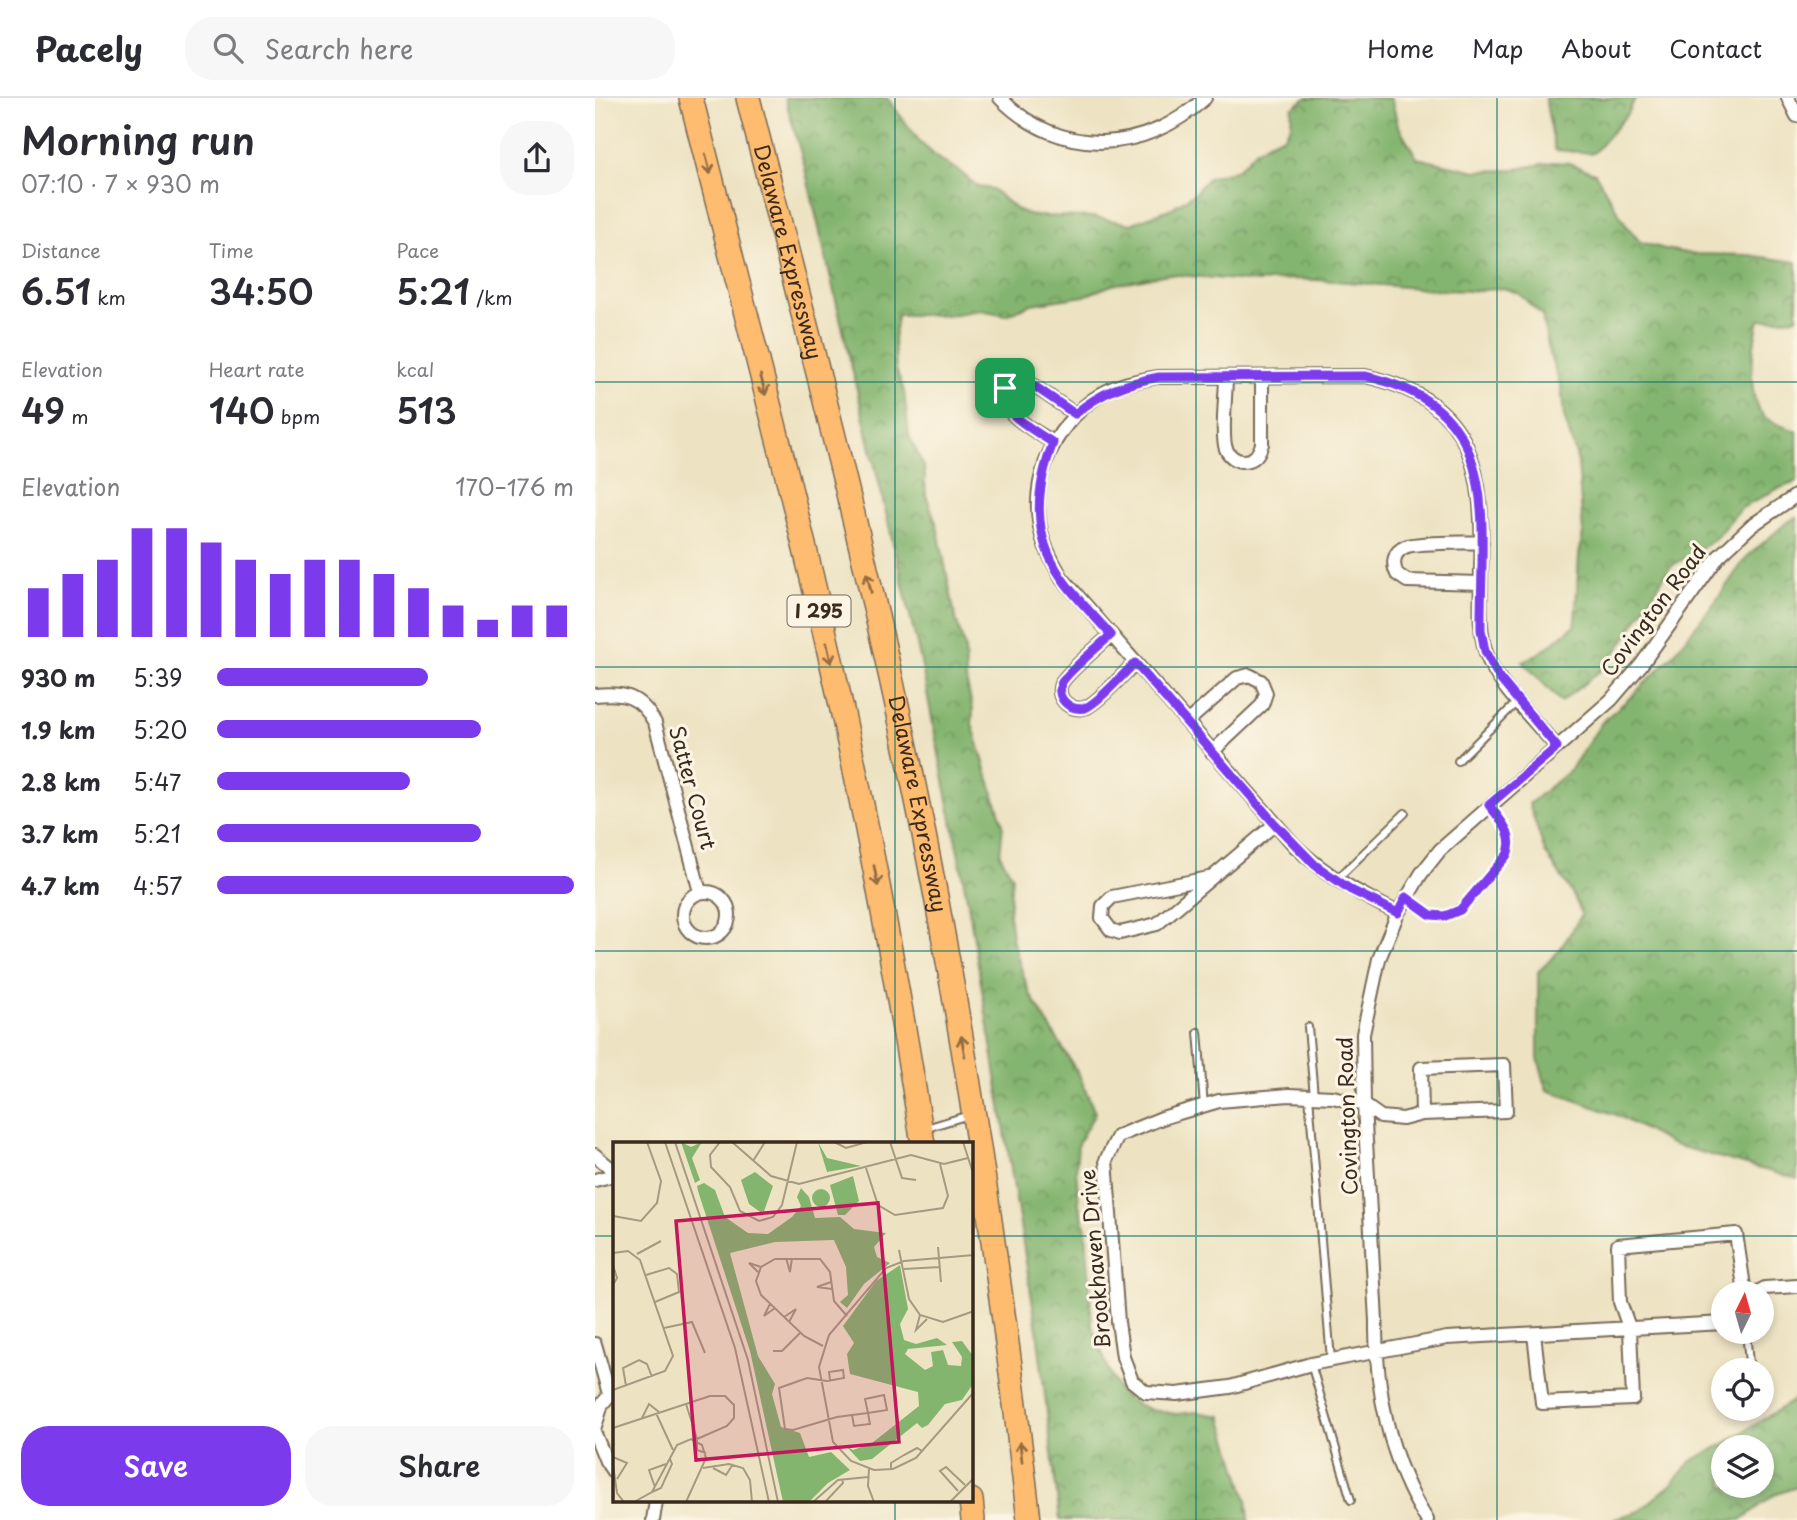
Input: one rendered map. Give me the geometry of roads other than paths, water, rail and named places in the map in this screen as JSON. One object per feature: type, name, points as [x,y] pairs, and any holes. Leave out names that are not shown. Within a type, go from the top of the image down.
[{"type":"highway","name":"I 295","points":[[691,98],[832,662],[877,882],[922,1137]]},
{"type":"highway","name":"Delaware Expressway","points":[[748,98],[887,659],[942,932],[975,1113],[1010,1356],[1028,1520]]},
{"type":"highway","points":[[971,1502],[973,1520]]},
{"type":"street","points":[[1000,98],[1025,120],[1044,130],[1068,138],[1099,142],[1153,133],[1189,113],[1205,98]]},
{"type":"street","points":[[1789,98],[1797,116]]},
{"type":"street","points":[[1226,377],[1226,448],[1234,459],[1241,461],[1251,460],[1259,453],[1262,444],[1262,376]]},
{"type":"street","points":[[1398,913],[1335,880],[1315,865],[1275,824],[1062,578],[1043,540],[1038,512],[1039,493],[1053,443],[1075,414],[1090,402],[1131,382],[1159,377],[1365,376],[1392,382],[1428,400],[1453,424],[1469,451],[1480,491],[1481,630],[1485,651],[1500,679],[1557,747]]},
{"type":"street","points":[[1053,443],[1008,411],[1002,397],[1005,388],[1012,381],[1024,379],[1075,414]]},
{"type":"street","name":"Covington Road","points":[[1427,1520],[1395,1453],[1386,1419],[1375,1351],[1376,1321],[1364,1105],[1363,1034],[1379,959],[1406,897],[1440,850],[1611,700],[1641,665],[1718,557],[1751,526],[1797,495]]},
{"type":"street","points":[[1481,583],[1407,581],[1397,575],[1393,562],[1396,554],[1408,546],[1482,542]]},
{"type":"street","points":[[1111,635],[1062,682],[1060,694],[1067,704],[1075,708],[1089,706],[1135,663]]},
{"type":"street","points":[[1187,722],[1237,678],[1249,675],[1261,681],[1266,693],[1262,705],[1212,752]]},
{"type":"street","name":"Satter Court","points":[[595,695],[623,695],[633,698],[648,710],[655,723],[700,892]]},
{"type":"street","points":[[1209,878],[1112,897],[1103,906],[1102,918],[1111,930],[1120,933],[1157,924],[1275,824]]},
{"type":"street","name":"Brookhaven Drive","points":[[1422,1114],[1420,1068],[1504,1065],[1506,1111],[1422,1114],[1403,1119],[1381,1117],[1364,1105],[1333,1097],[1289,1095],[1219,1101],[1162,1118],[1118,1136],[1106,1160],[1118,1322],[1123,1357],[1132,1381],[1146,1392],[1177,1394],[1230,1387],[1311,1364],[1447,1338],[1711,1324]]},
{"type":"street","points":[[595,1155],[613,1172]]},
{"type":"street","points":[[595,1180],[613,1173]]},
{"type":"street","points":[[1534,1334],[1542,1403],[1633,1399],[1630,1330],[1620,1302],[1618,1245],[1736,1234],[1743,1281]]},
{"type":"street","points":[[1775,1287],[1797,1286]]},
{"type":"street","points":[[595,1344],[605,1397],[595,1427]]},
{"type":"street","points":[[595,1434],[613,1472]]},
{"type":"street","points":[[653,1520],[656,1502]]},
{"type":"lane","points":[[1458,761],[1519,701]]},
{"type":"lane","points":[[1406,897],[1431,915],[1445,916],[1460,910],[1507,855],[1511,845],[1509,832],[1489,805]]},
{"type":"lane","points":[[1335,880],[1405,813]]},
{"type":"lane","points":[[1308,1027],[1331,1360]]},
{"type":"lane","points":[[1198,1032],[1204,1106]]},
{"type":"lane","points":[[922,1137],[975,1113]]},
{"type":"lane","points":[[1311,1364],[1351,1500]]}]
